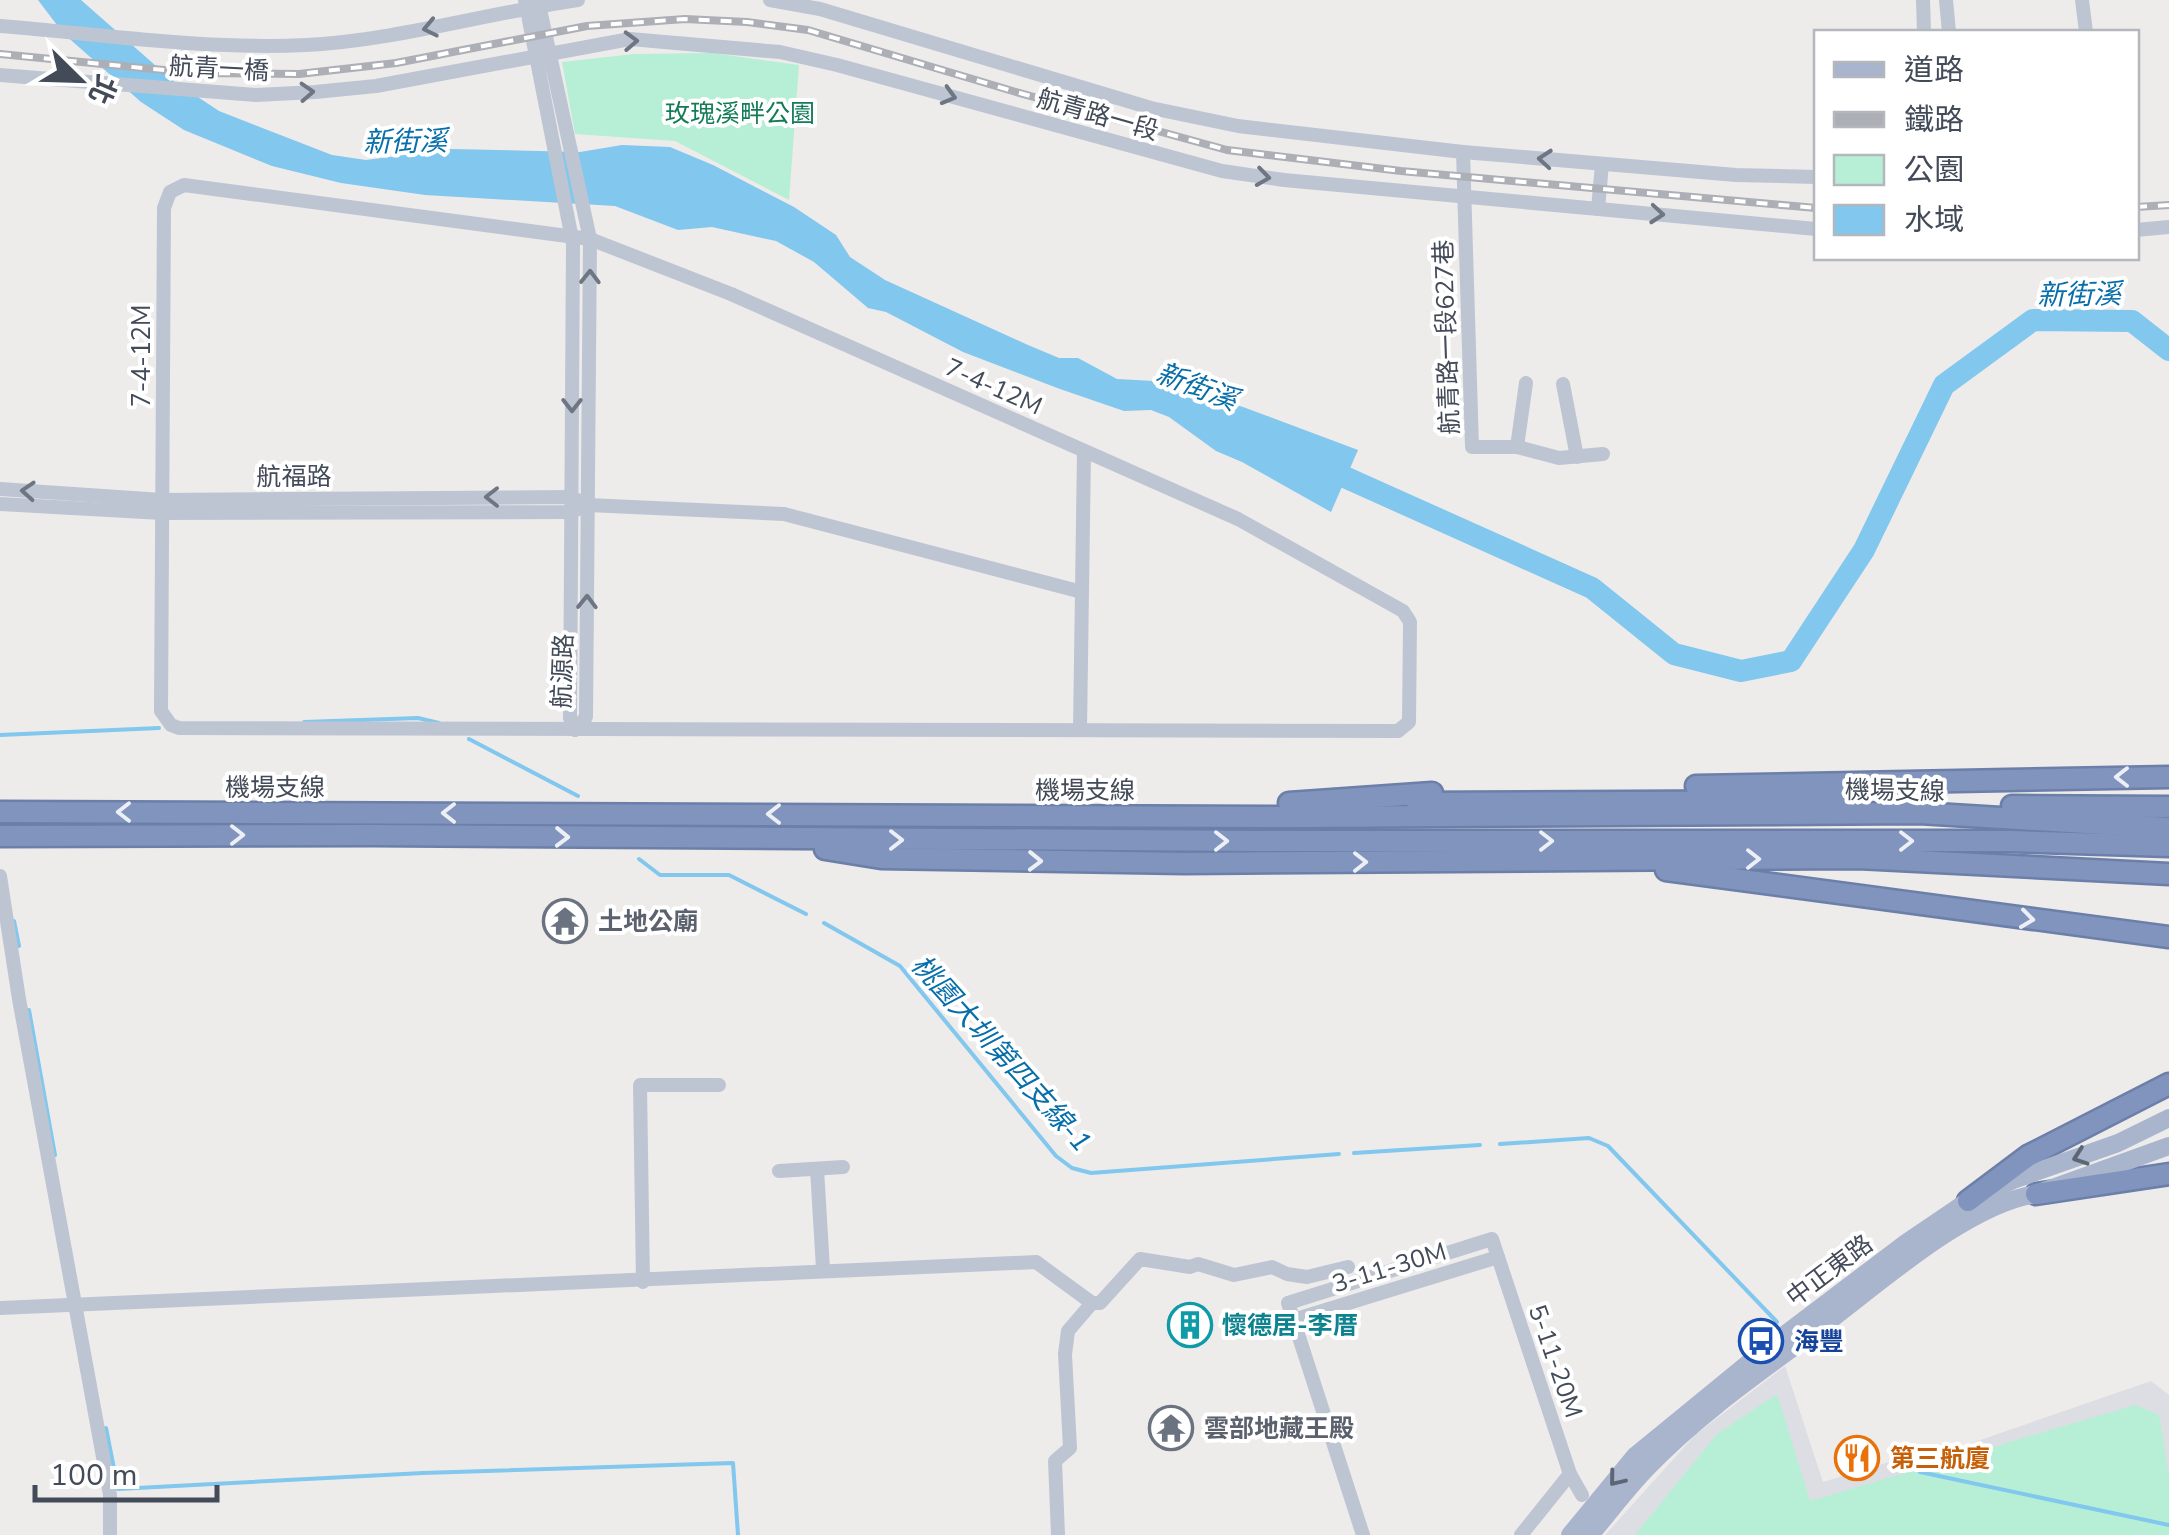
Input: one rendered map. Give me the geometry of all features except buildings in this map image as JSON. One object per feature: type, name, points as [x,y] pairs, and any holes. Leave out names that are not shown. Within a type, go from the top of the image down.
[{"type":"highway","points":[[1289,803],[1388,794],[2169,777]]},
{"type":"highway","points":[[1151,816],[1218,804],[1289,803],[1802,800],[2164,807]]},
{"type":"highway","name":"機場支線","points":[[0,812],[1151,816],[1919,813],[2169,828]]},
{"type":"highway","name":"機場支線","points":[[0,836],[2010,841],[2169,846]]},
{"type":"highway","points":[[764,840],[880,858],[1185,863],[1858,858],[2169,874]]},
{"type":"highway","points":[[1620,861],[1930,907],[2169,936]]},
{"type":"highway","points":[[1991,866],[2039,877],[2169,886]]},
{"type":"highway","points":[[1968,1201],[2028,1156],[2169,1084]]},
{"type":"highway","points":[[2036,1194],[2169,1174]]},
{"type":"main road","name":"中正東路","points":[[1570,1535],[1634,1456],[1781,1337],[1968,1201],[2013,1180],[2118,1143],[2169,1118]]},
{"type":"main road","name":"中正東路","points":[[1590,1535],[1648,1466],[1685,1432],[1791,1347],[1944,1235],[2013,1198],[2036,1194],[2169,1146]]},
{"type":"street","points":[[532,3],[578,0]]},
{"type":"street","name":"航青路一段","points":[[770,0],[820,10],[1151,108],[1199,118],[1346,141],[1736,175],[1814,177]]},
{"type":"street","points":[[1923,0],[1924,30]]},
{"type":"street","points":[[1946,0],[1949,30]]},
{"type":"street","points":[[2082,0],[2086,30]]},
{"type":"street","points":[[532,3],[551,52]]},
{"type":"street","points":[[532,3],[536,59]]},
{"type":"street","name":"航青一橋","points":[[0,26],[219,44],[308,45],[376,38],[532,3]]},
{"type":"street","name":"航青路一段","points":[[376,86],[630,39],[780,52],[1222,171],[1814,229]]},
{"type":"street","name":"航源路","points":[[536,59],[571,238],[570,718],[575,730],[586,717],[590,239],[551,52]]},
{"type":"street","name":"航青一橋","points":[[0,75],[256,94],[376,86]]},
{"type":"street","name":"航青路一段627巷","points":[[1463,152],[1472,447],[1517,448],[1559,458],[1603,454]]},
{"type":"street","points":[[1598,209],[1602,164]]},
{"type":"street","name":"7-4-12M","points":[[184,185],[590,239],[731,294],[1238,519],[1408,616],[1409,722],[1398,731],[575,730],[172,725],[161,711],[166,198],[184,185]]},
{"type":"street","points":[[2139,230],[2169,228]]},
{"type":"street","points":[[1517,448],[1526,384]]},
{"type":"street","points":[[1563,384],[1577,457]]},
{"type":"street","points":[[1080,730],[1084,451]]},
{"type":"street","name":"航福路","points":[[0,489],[162,507]]},
{"type":"street","name":"航福路","points":[[0,504],[571,504],[784,514],[1082,592]]},
{"type":"street","points":[[0,876],[110,1495],[110,1535]]},
{"type":"street","points":[[643,1282],[640,1085],[719,1085]]},
{"type":"street","points":[[779,1171],[843,1167]]},
{"type":"street","points":[[817,1169],[823,1270]]},
{"type":"street","name":"5-11-20M","points":[[1492,1239],[1570,1474],[1582,1495]]},
{"type":"street","name":"3-11-30M","points":[[1492,1239],[1288,1303],[1293,1320],[1498,1257]]},
{"type":"street","points":[[0,1308],[1036,1262],[1092,1303],[1100,1303],[1140,1259],[1198,1264],[1234,1275],[1272,1267],[1307,1277],[1348,1268]]},
{"type":"street","points":[[1058,1535],[1055,1462],[1070,1448],[1065,1354],[1068,1331],[1092,1303]]},
{"type":"street","points":[[1293,1320],[1364,1535]]},
{"type":"street","points":[[1521,1535],[1570,1474]]},
{"type":"shaded area","points":[[1785,1366],[1823,1482],[1889,1462],[1899,1468],[2151,1381],[2169,1395],[2169,1535],[1605,1535],[1695,1435]]},
{"type":"green space","name":"玫瑰溪畔公園","points":[[712,53],[799,65],[789,200],[675,141],[575,134],[562,62],[634,54]]},
{"type":"green space","points":[[1777,1394],[1810,1501],[2135,1405],[2159,1415],[2169,1476],[2169,1535],[1635,1535],[1717,1434]]},
{"type":"water","points":[[38,0],[81,0],[172,80],[219,111],[332,155],[366,160],[451,149],[580,152],[622,145],[670,147],[794,207],[836,235],[850,257],[885,280],[1028,345],[1059,358],[1078,358],[1117,379],[1154,381],[1243,407],[1358,450],[1331,512],[1216,451],[1169,417],[1151,410],[1124,411],[1060,389],[963,352],[886,312],[868,308],[814,262],[776,241],[712,227],[678,230],[615,206],[425,195],[341,183],[272,166],[184,130],[141,102],[63,33]]},
{"type":"waterway","name":"新街溪","points":[[1320,466],[1592,588],[1674,654],[1741,671],[1791,661],[1864,550],[1944,385],[2033,320],[2132,321],[2169,350]]},
{"type":"waterway","name":"桃園大圳第四支線-1","points":[[304,722],[418,718],[439,723]]},
{"type":"waterway","name":"桃園大圳第四支線-1","points":[[0,735],[159,728]]},
{"type":"waterway","name":"桃園大圳第四支線-1","points":[[469,739],[578,796]]},
{"type":"waterway","name":"桃園大圳第四支線-1","points":[[639,859],[660,875],[729,875],[806,914]]},
{"type":"waterway","points":[[14,921],[19,946]]},
{"type":"waterway","name":"桃園大圳第四支線-1","points":[[824,923],[900,966],[1056,1156],[1072,1168],[1091,1173],[1339,1154]]},
{"type":"waterway","points":[[29,1010],[55,1155]]},
{"type":"waterway","name":"桃園大圳第四支線-1","points":[[1500,1144],[1589,1138],[1608,1146],[1777,1322]]},
{"type":"waterway","name":"桃園大圳第四支線-1","points":[[1354,1153],[1480,1145]]},
{"type":"waterway","points":[[106,1428],[118,1489],[423,1473],[733,1463],[738,1535]]},
{"type":"waterway","name":"桃園大圳第四支線-1","points":[[1920,1472],[2169,1525]]},
{"type":"railway","points":[[0,54],[194,73],[299,74],[396,63],[587,26],[685,19],[747,22],[808,30],[1227,150],[1401,171],[1814,208]]},
{"type":"railway","points":[[2139,207],[2169,205]]},
{"type":"place","name":"土地公廟","points":[[565,921]]},
{"type":"place","name":"懷德居-李厝","points":[[1190,1325]]},
{"type":"place","name":"海豐","points":[[1761,1341]]},
{"type":"place","name":"雲部地藏王殿","points":[[1171,1428]]},
{"type":"place","name":"第三航廈","points":[[1857,1458]]}]
